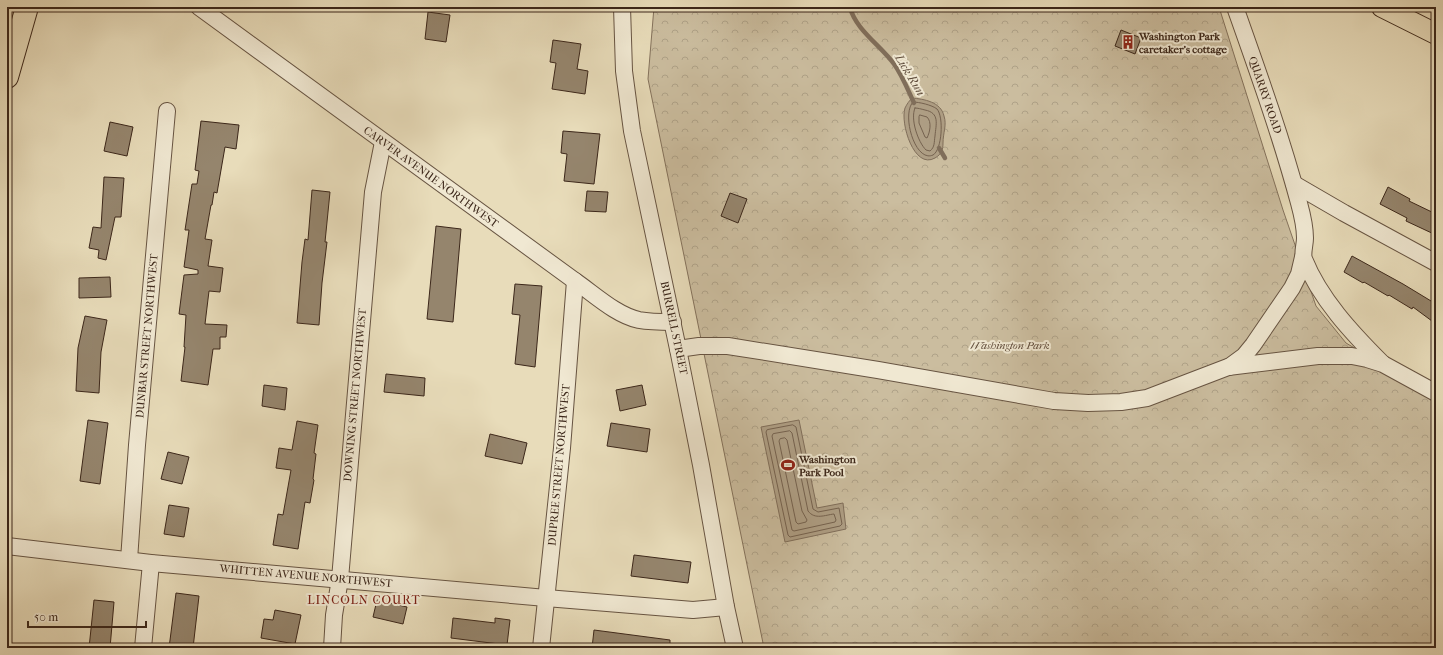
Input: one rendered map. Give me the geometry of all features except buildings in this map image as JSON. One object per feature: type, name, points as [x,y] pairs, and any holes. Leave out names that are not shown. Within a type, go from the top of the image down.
[{"type":"highway","points":[[7,77],[27,7]]},
{"type":"main road","points":[[1382,7],[1436,34]]},
{"type":"street","name":"CARVER AVENUE NORTHWEST","points":[[199,7],[622,314],[637,320],[651,322],[673,322]]},
{"type":"street","name":"BURRELL STREET","points":[[622,7],[624,71],[632,131],[673,322],[735,648]]},
{"type":"street","name":"QUARRY ROAD","points":[[1228,367],[1244,356],[1292,288],[1299,274],[1305,238],[1303,217],[1287,158],[1259,74],[1234,7]]},
{"type":"street","name":"DUNBAR STREET NORTHWEST","points":[[129,560],[137,445],[167,111]]},
{"type":"street","name":"DOWNING STREET NORTHWEST","points":[[332,648],[334,615],[340,579],[373,192],[383,142]]},
{"type":"street","points":[[1294,184],[1436,263]]},
{"type":"street","points":[[1303,257],[1328,302],[1360,341],[1383,364]]},
{"type":"street","name":"DUPREE STREET NORTHWEST","points":[[541,648],[562,448],[575,281]]},
{"type":"street","points":[[678,349],[699,346],[728,346],[878,370],[1054,401],[1088,403],[1121,402],[1147,398],[1228,367],[1318,356],[1352,356],[1383,364],[1436,393]]},
{"type":"street","name":"WHITTEN AVENUE NORTHWEST","points":[[7,546],[151,563],[546,598],[693,610],[726,607]]},
{"type":"street","points":[[143,648],[151,563]]},
{"type":"green space","name":"Washington Park","points":[[654,7],[1219,7],[1283,210],[1316,306],[1346,343],[1436,396],[1436,648],[764,648],[648,79]]},
{"type":"water","points":[[912,98],[922,99],[936,104],[944,116],[945,123],[943,147],[941,153],[935,158],[927,160],[921,157],[910,143],[904,115],[905,108]]},
{"type":"water","name":"Washington Park Pool","points":[[799,420],[817,508],[843,503],[846,529],[785,542],[761,427]]},
{"type":"waterway","name":"Lick Run","points":[[850,7],[857,23],[889,57],[897,68],[914,103]]},
{"type":"waterway","name":"Lick Run","points":[[939,148],[945,158]]},
{"type":"place","name":"Washington Park caretaker's cottage","points":[[1128,42]]},
{"type":"place","name":"Washington Park Pool","points":[[788,465]]},
{"type":"district","name":"LINCOLN COURT","points":[[364,600]]}]
